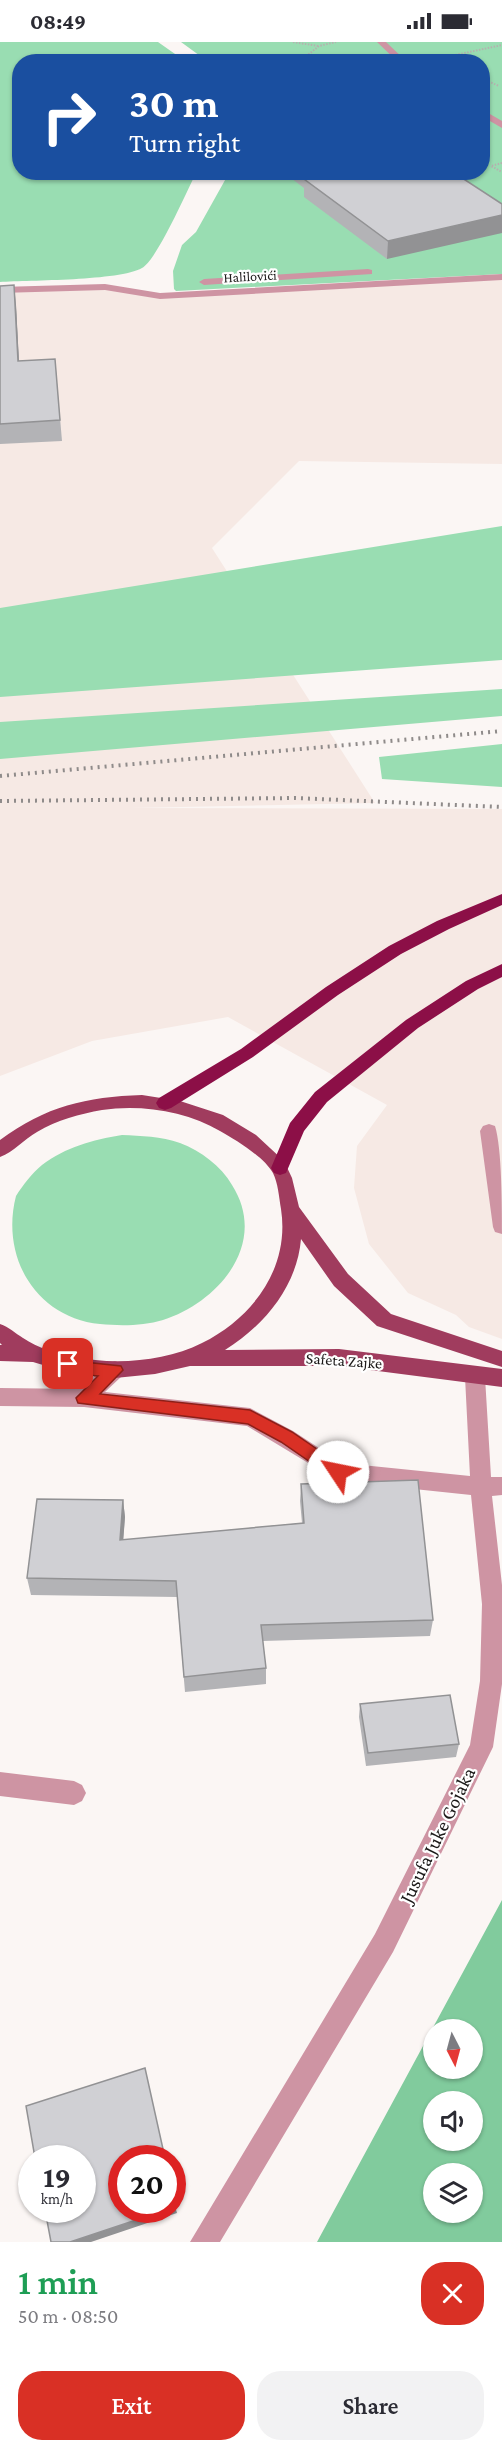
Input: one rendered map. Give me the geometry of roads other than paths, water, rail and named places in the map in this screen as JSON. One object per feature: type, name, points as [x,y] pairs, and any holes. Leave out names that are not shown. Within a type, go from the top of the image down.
[{"type":"highway","points":[[165,1103],[247,1053],[332,991],[395,950],[443,925],[502,899]]},
{"type":"highway","points":[[279,1168],[296,1128],[321,1097],[412,1024],[502,970]]},
{"type":"main road","name":"Safeta Zajke","points":[[0,1150],[15,1136],[61,1113],[112,1101],[165,1103],[207,1114],[243,1134],[279,1168],[293,1212],[294,1241],[286,1270],[271,1298],[249,1323],[219,1344],[186,1359]]},
{"type":"main road","name":"Safeta Zajke","points":[[293,1212],[341,1280],[384,1320],[502,1359]]},
{"type":"main road","name":"Safeta Zajke","points":[[0,1332],[37,1354],[84,1368],[135,1370],[186,1359],[294,1357],[358,1359],[475,1377],[502,1378]]},
{"type":"main road","name":"Safeta Zajke","points":[[0,1353],[37,1354]]},
{"type":"street","points":[[381,42],[394,54]]},
{"type":"street","points":[[140,289],[383,271]]},
{"type":"street","name":"Halilovići","points":[[0,290],[120,288],[140,289],[160,296],[502,277]]},
{"type":"street","points":[[489,1131],[502,1227]]},
{"type":"street","points":[[84,1398],[115,1370]]},
{"type":"street","name":"Jusufa Juke Gojaka","points":[[204,2242],[384,1943],[481,1747],[497,1684],[492,1486],[475,1377]]},
{"type":"street","points":[[0,1397],[84,1398],[250,1417],[286,1437],[338,1472],[492,1486]]},
{"type":"street","points":[[0,1784],[74,1793]]},
{"type":"railway","points":[[0,776],[502,731]]},
{"type":"railway","points":[[0,801],[295,798],[502,807]]}]
